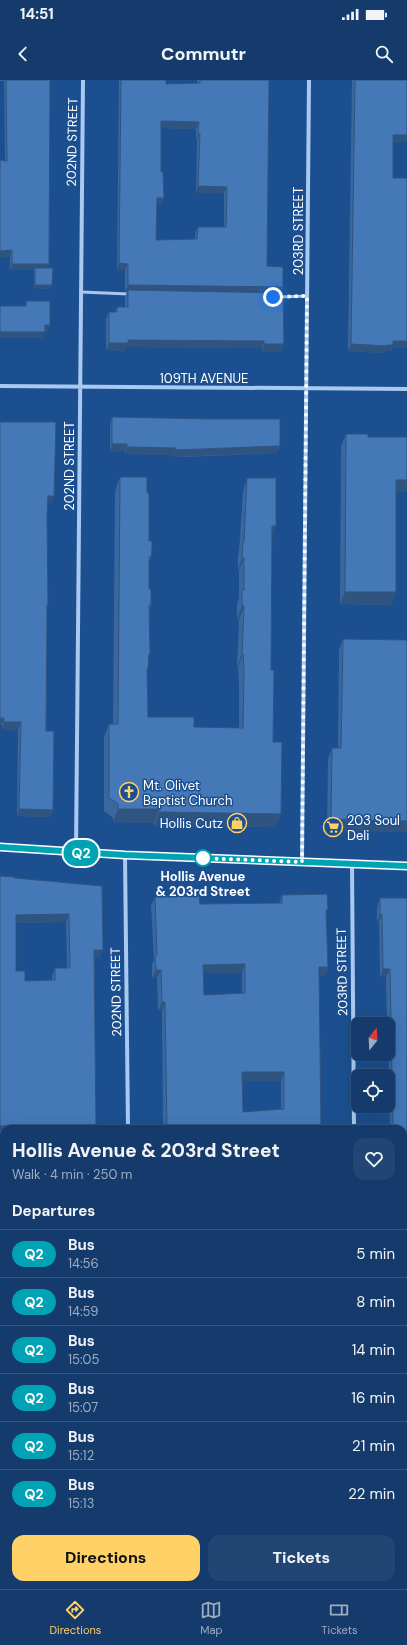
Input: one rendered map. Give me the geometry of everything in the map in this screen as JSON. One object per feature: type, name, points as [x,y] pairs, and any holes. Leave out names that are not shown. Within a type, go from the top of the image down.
[{"type":"street","name":"202ND STREET","points":[[76,852],[83,80]]},
{"type":"street","name":"203RD STREET","points":[[302,862],[309,80]]},
{"type":"street","name":"109TH AVENUE","points":[[0,386],[407,389]]},
{"type":"street","points":[[0,847],[125,855],[407,866]]},
{"type":"street","name":"202ND STREET","points":[[125,855],[128,1125]]},
{"type":"street","name":"203RD STREET","points":[[352,864],[354,1125]]},
{"type":"lane","points":[[81,292],[131,294]]},
{"type":"lane","points":[[273,297],[307,296]]},
{"type":"building","points":[[6,80],[50,80],[49,264],[12,264],[12,250],[0,251],[0,160],[7,161]]},
{"type":"building","points":[[121,80],[166,80],[166,84],[200,83],[200,80],[269,80],[267,266],[283,267],[283,287],[128,285],[128,264],[119,263]],"holes":[[[161,121],[199,122],[198,186],[227,187],[226,227],[198,227],[197,239],[156,240],[157,198],[164,198],[163,172],[161,172]]]},
{"type":"building","points":[[355,80],[407,80],[407,135],[393,135],[393,178],[407,178],[407,341],[393,341],[393,345],[387,346],[351,344]]},
{"type":"building","points":[[35,268],[53,268],[52,285],[35,285]]},
{"type":"building","points":[[128,290],[283,293],[284,344],[264,344],[264,341],[128,340],[128,343],[109,343],[109,312],[117,312],[117,307],[128,307]]},
{"type":"building","points":[[26,301],[50,301],[50,325],[45,325],[45,332],[0,332],[0,306],[26,306]]},
{"type":"building","points":[[112,417],[280,419],[280,446],[175,450],[176,448],[127,447],[127,444],[112,444]]},
{"type":"building","points":[[0,422],[56,422],[54,496],[48,496],[47,515],[48,605],[46,731],[54,731],[53,810],[19,809],[21,722],[4,722],[4,718],[0,718]]},
{"type":"building","points":[[346,434],[368,434],[368,437],[407,437],[407,480],[396,480],[396,592],[345,592]]},
{"type":"building","points":[[120,477],[147,477],[147,493],[149,493],[149,541],[152,541],[152,549],[151,557],[149,557],[149,589],[151,589],[151,605],[149,605],[150,654],[147,669],[148,717],[194,717],[194,727],[243,728],[244,670],[242,654],[244,606],[242,606],[242,590],[244,590],[244,558],[242,558],[247,478],[276,478],[276,526],[272,526],[271,670],[274,670],[273,742],[282,742],[281,814],[159,812],[159,809],[118,809],[118,804],[109,798],[109,724],[118,724]]},
{"type":"building","points":[[343,639],[407,640],[407,821],[331,819],[332,748],[341,748]]},
{"type":"building","points":[[0,876],[102,886],[103,950],[94,950],[96,1125],[0,1125]],"holes":[[[69,914],[70,968],[55,968],[55,980],[25,981],[25,971],[16,971],[16,915]]]},
{"type":"building","points":[[327,894],[328,910],[326,910],[328,967],[319,967],[321,1125],[167,1125],[165,1002],[162,1002],[161,970],[156,970],[155,956],[157,955],[155,897],[199,896],[200,904],[282,903],[282,895]],"holes":[[[245,964],[245,993],[204,995],[203,965]],[[242,1072],[284,1072],[284,1109],[243,1112]]]},
{"type":"building","points":[[380,898],[407,898],[407,1125],[393,1125],[393,1113],[395,1113],[395,1069],[392,1069],[392,1061],[395,1061],[395,1017],[391,1017],[390,969],[383,969],[382,914],[380,914]]},
{"type":"bus line","name":"Q2","points":[[0,847],[125,855],[407,866]]},
{"type":"place","name":"Mt. Olivet Baptist Church","points":[[129,792]]},
{"type":"place","name":"Hollis Cutz","points":[[237,823]]},
{"type":"place","name":"203 Soul Deli","points":[[333,827]]},
{"type":"place","name":"Hollis Avenue & 203rd Street","points":[[203,858]]},
{"type":"route","points":[[203,858],[199,858],[302,862],[307,296],[273,297]]}]
